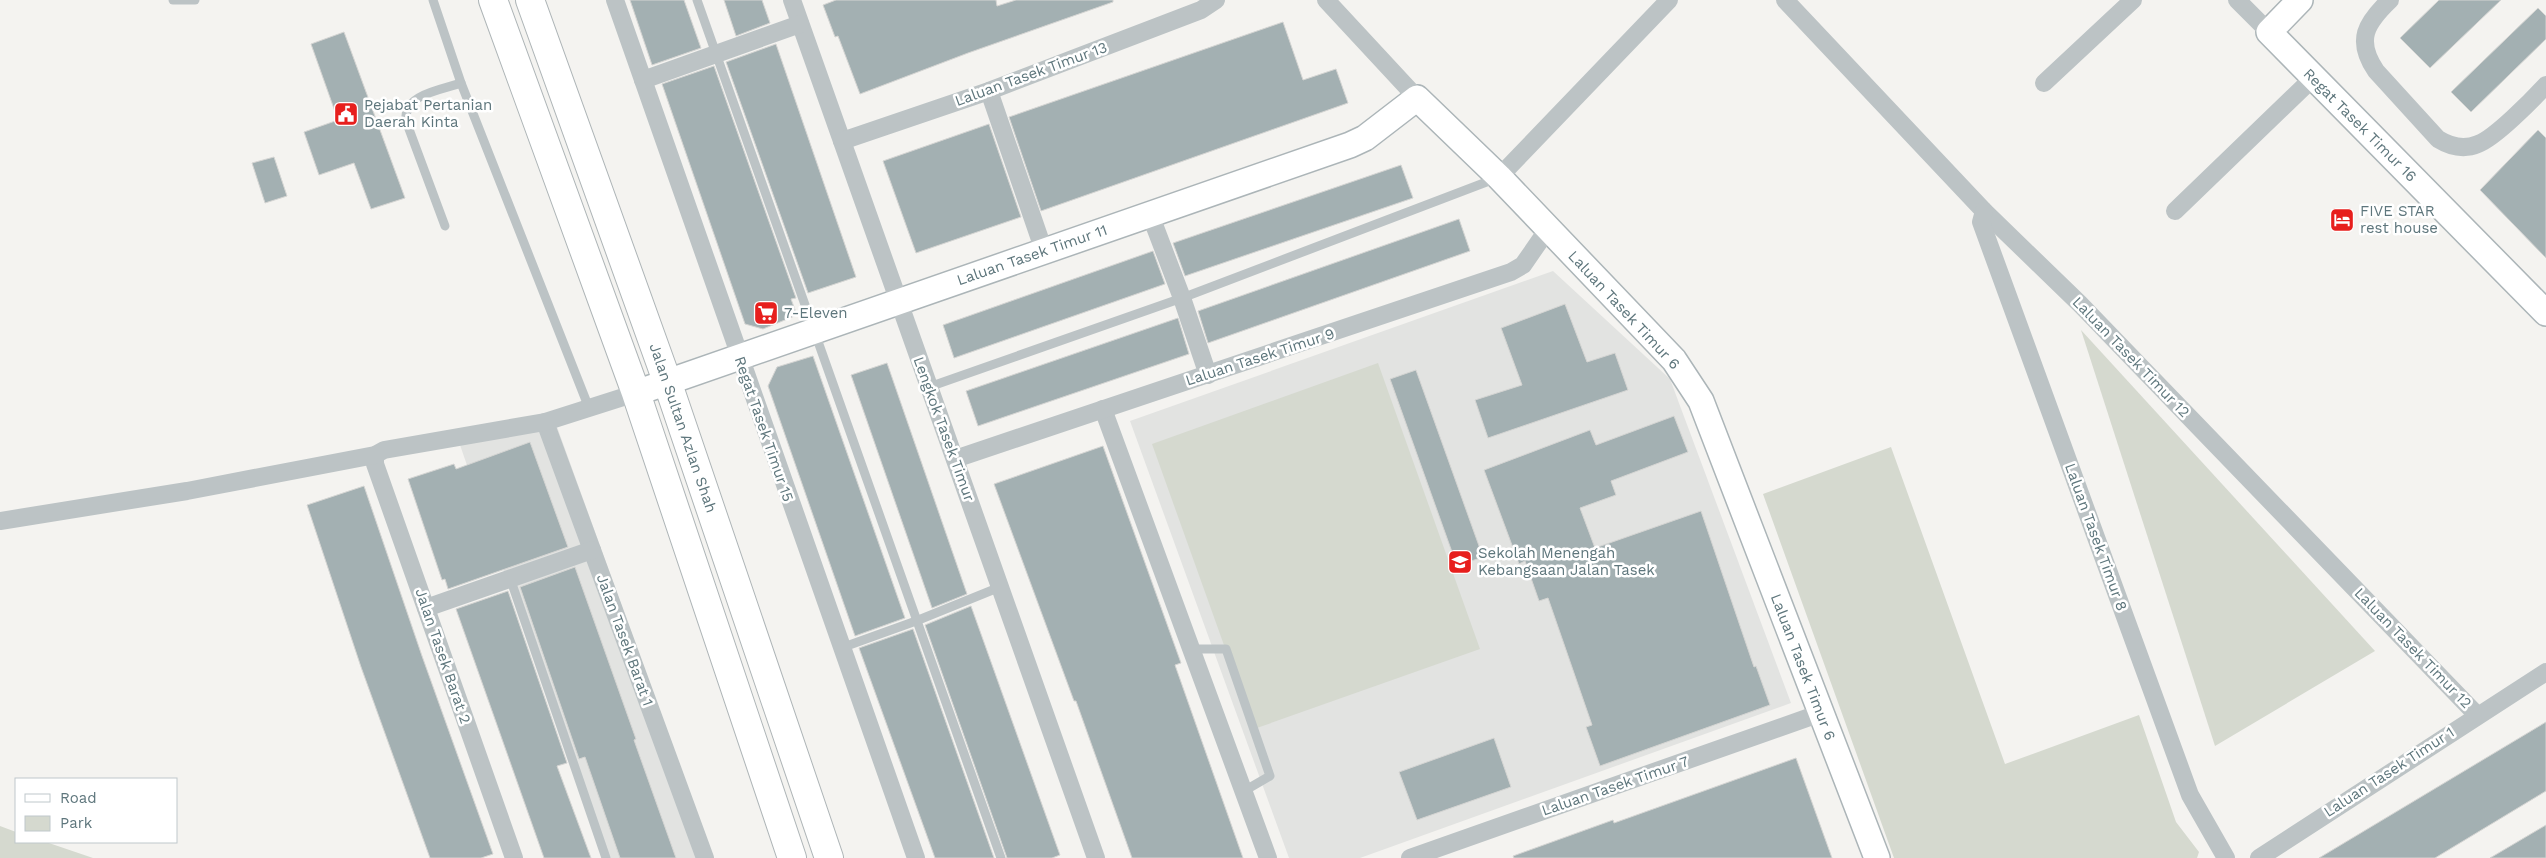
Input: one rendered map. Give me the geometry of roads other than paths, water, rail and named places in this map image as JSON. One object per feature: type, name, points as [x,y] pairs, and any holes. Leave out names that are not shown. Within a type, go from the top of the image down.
[{"type":"main road","points":[[493,0],[636,392],[792,858]]},
{"type":"main road","name":"Jalan Sultan Azlan Shah","points":[[530,0],[668,382],[829,858]]},
{"type":"street","name":"Regat Tasek Timur 15","points":[[615,0],[916,858]]},
{"type":"street","name":"Lengkok Tasek Timur","points":[[792,0],[1096,858]]},
{"type":"street","name":"Laluan Tasek Timur 13","points":[[842,142],[989,91],[1201,10],[1216,0]]},
{"type":"street","name":"Laluan Tasek Timur 6","points":[[1326,0],[1417,98],[1499,177],[1674,360],[1701,400],[1877,858]]},
{"type":"street","points":[[1499,177],[1669,0]]},
{"type":"street","name":"Laluan Tasek Timur 12","points":[[1784,0],[1984,211],[2080,304],[2477,715]]},
{"type":"street","points":[[2044,83],[2133,0]]},
{"type":"street","name":"Regat Tasek Timur 16","points":[[2237,0],[2546,313]]},
{"type":"street","points":[[2269,32],[2300,0]]},
{"type":"street","points":[[2390,0],[2374,15],[2366,28],[2364,41],[2367,58],[2376,71],[2438,139],[2448,145],[2462,148],[2480,144],[2544,92]]},
{"type":"street","points":[[643,80],[800,24]]},
{"type":"street","points":[[2175,211],[2313,78]]},
{"type":"street","points":[[989,91],[1044,251]]},
{"type":"street","name":"Laluan Tasek Timur 11","points":[[636,392],[1350,145],[1365,138],[1417,98]]},
{"type":"street","name":"Laluan Tasek Timur 8","points":[[1984,211],[1981,222],[2190,795],[2226,858]]},
{"type":"street","points":[[1150,214],[1182,298],[1208,375]]},
{"type":"street","name":"Laluan Tasek Timur 9","points":[[955,459],[1511,272],[1523,265],[1548,230]]},
{"type":"street","points":[[0,521],[187,491],[375,455],[384,450],[545,422],[636,392]]},
{"type":"street","points":[[1103,409],[1268,858]]},
{"type":"street","name":"Jalan Tasek Barat 1","points":[[545,422],[706,858]]},
{"type":"street","name":"Jalan Tasek Barat 2","points":[[375,455],[375,464],[514,858]]},
{"type":"street","points":[[426,608],[592,550]]},
{"type":"street","name":"Laluan Tasek Timur 1","points":[[2259,858],[2546,672]]},
{"type":"street","name":"Laluan Tasek Timur 7","points":[[1410,858],[1821,713]]},
{"type":"lane","points":[[173,0],[195,0]]},
{"type":"lane","points":[[433,0],[461,83],[589,408]]},
{"type":"lane","points":[[697,0],[1001,858]]},
{"type":"lane","points":[[445,226],[406,121],[405,112],[408,106],[420,97],[461,83]]},
{"type":"lane","points":[[929,387],[1182,298],[1499,177]]},
{"type":"lane","points":[[510,578],[606,858]]},
{"type":"lane","points":[[841,648],[916,621],[1000,587]]},
{"type":"lane","points":[[1192,649],[1226,649],[1270,776],[1244,791]]},
{"type":"place","name":"Pejabat Pertanian Daerah Kinta","points":[[346,114]]},
{"type":"place","name":"FIVE STAR rest house","points":[[2342,220]]},
{"type":"place","name":"7-Eleven","points":[[766,313]]},
{"type":"place","name":"Sekolah Menengah Kebangsaan Jalan Tasek","points":[[1460,562]]}]
